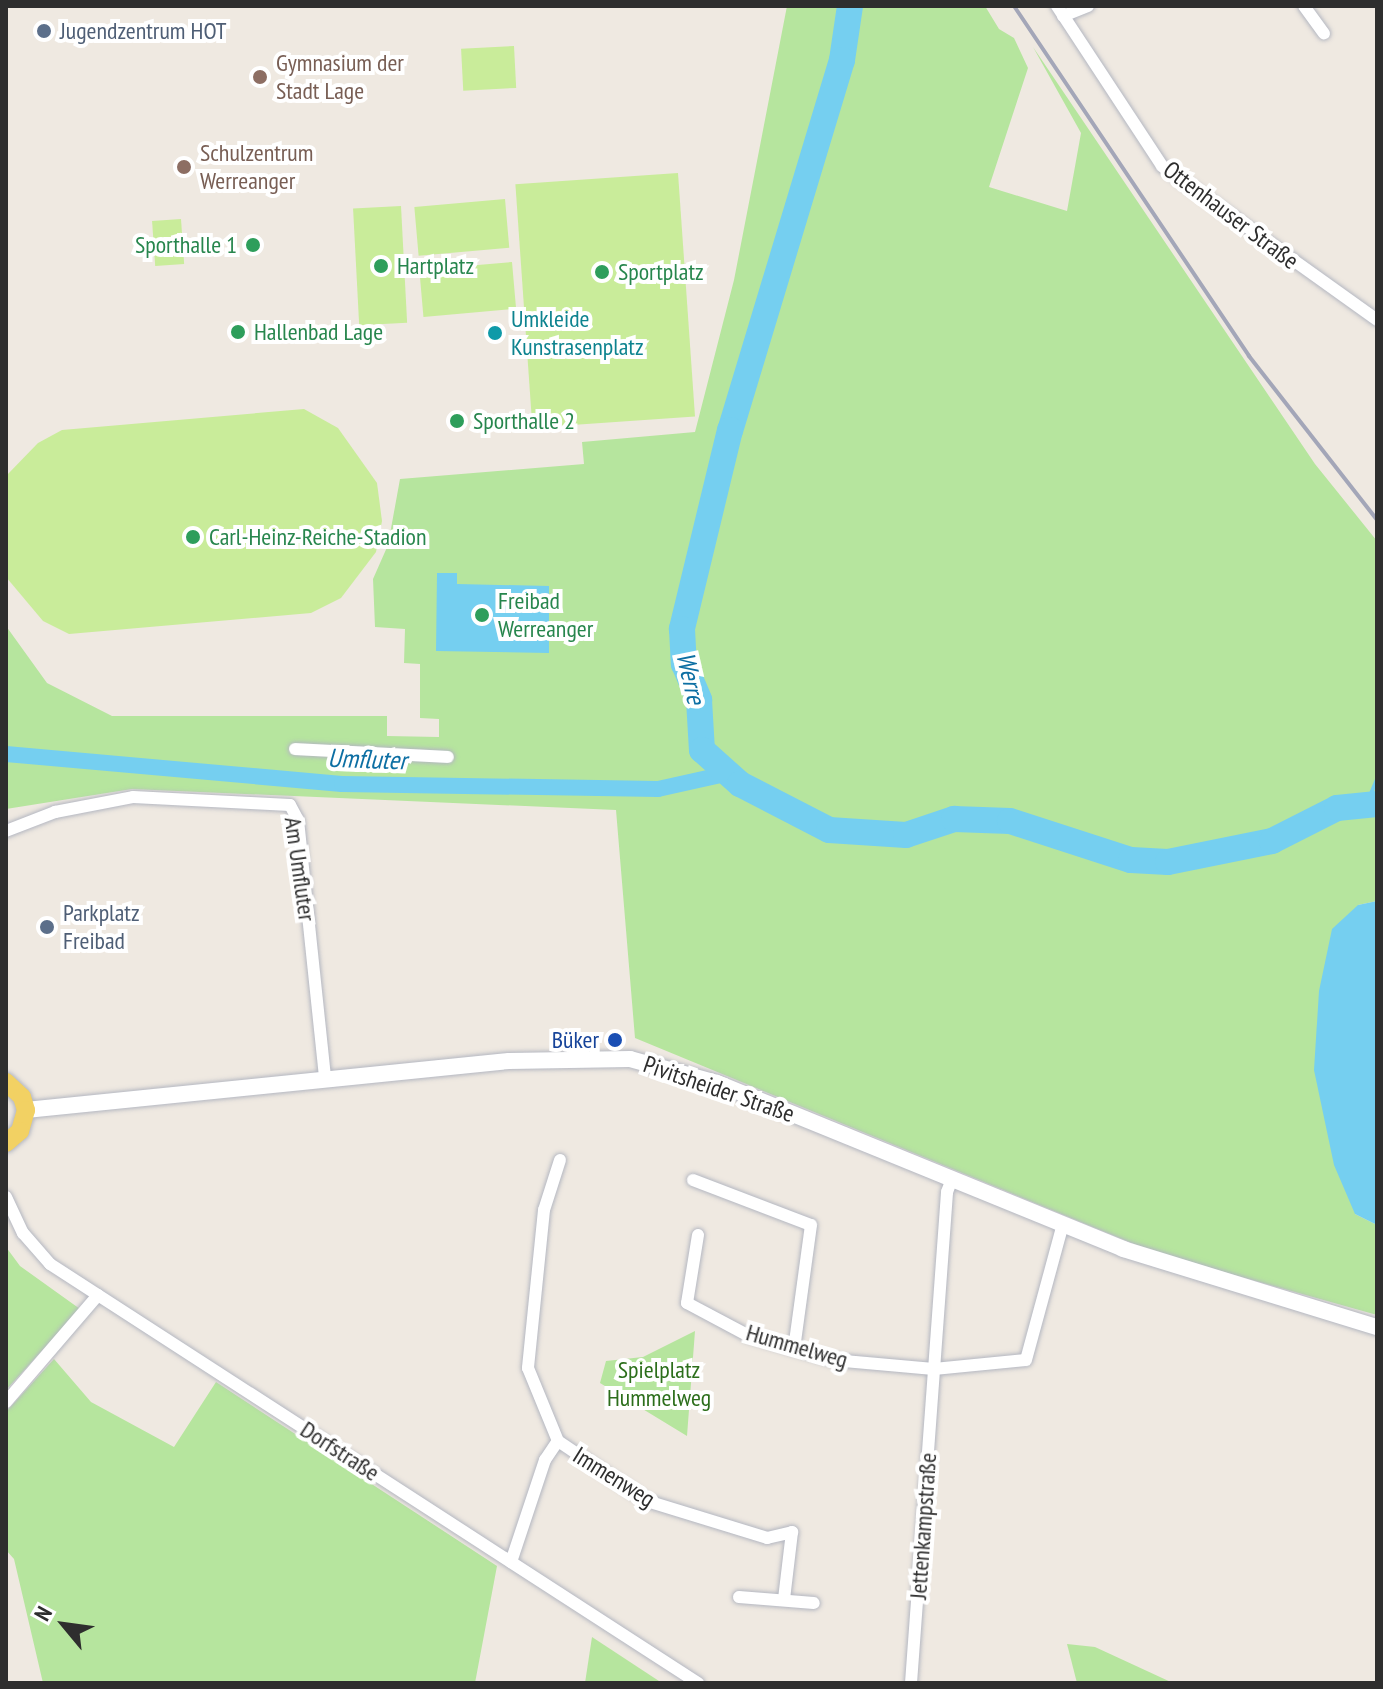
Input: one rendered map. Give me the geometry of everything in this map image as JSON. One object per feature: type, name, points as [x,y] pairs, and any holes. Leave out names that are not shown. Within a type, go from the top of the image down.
[{"type":"main road","name":"Pivitsheider Straße","points":[[26,1110],[561,1057],[630,1059],[717,1083],[1159,1262],[1377,1327]]},
{"type":"main road","points":[[6,1082],[22,1097],[26,1110],[20,1131],[6,1143]]},
{"type":"street","points":[[1060,11],[1088,6]]},
{"type":"street","points":[[1304,6],[1324,34]]},
{"type":"street","name":"Ottenhauser Straße","points":[[1060,11],[1162,166],[1377,320]]},
{"type":"street","points":[[295,749],[448,757]]},
{"type":"street","name":"Am Umfluter","points":[[6,831],[55,812],[133,797],[290,805],[298,820],[325,1078]]},
{"type":"street","name":"Immenweg","points":[[560,1160],[544,1210],[528,1368],[558,1441],[647,1501],[767,1538],[792,1532],[784,1599]]},
{"type":"street","name":"Jettenkampstraße","points":[[911,1683],[934,1369],[952,1179]]},
{"type":"street","points":[[693,1180],[811,1225],[794,1349]]},
{"type":"street","name":"Dorfstraße","points":[[6,1197],[23,1233],[50,1264],[698,1683]]},
{"type":"street","points":[[934,1369],[1026,1360],[1063,1224]]},
{"type":"street","name":"Hummelweg","points":[[698,1235],[687,1303],[749,1336],[833,1360],[934,1369]]},
{"type":"street","points":[[6,1402],[92,1307],[98,1295]]},
{"type":"street","points":[[511,1562],[545,1460],[558,1441]]},
{"type":"street","points":[[739,1597],[814,1603]]},
{"type":"green space","points":[[787,6],[985,6],[999,29],[1014,38],[1028,68],[989,187],[1067,211],[1081,133],[1033,47],[1315,464],[1377,541],[1377,901],[1358,905],[1355,1214],[1377,1225],[1377,1315],[1156,1253],[635,1038],[616,810],[132,789],[6,809],[6,626],[47,683],[112,716],[387,716],[387,736],[439,737],[439,719],[420,718],[420,664],[404,663],[405,629],[375,627],[373,579],[388,545],[400,479],[584,464],[582,442],[695,432],[734,280]]},
{"type":"green space","points":[[514,46],[516,88],[463,91],[461,49]]},
{"type":"green space","name":"Sportplatz","points":[[678,173],[695,416],[532,428],[515,184]]},
{"type":"green space","name":"Hartplatz","points":[[505,199],[509,248],[419,256],[414,207]]},
{"type":"green space","name":"Hartplatz","points":[[401,206],[407,323],[359,325],[353,209]]},
{"type":"green space","points":[[181,219],[184,264],[155,266],[152,221]]},
{"type":"green space","name":"Hartplatz","points":[[512,262],[516,309],[423,317],[419,270]]},
{"type":"green space","name":"Carl-Heinz-Reiche-Stadion","points":[[304,409],[338,428],[377,483],[382,521],[376,552],[341,598],[311,613],[69,634],[43,621],[6,577],[6,476],[38,443],[62,430]]},
{"type":"green space","points":[[6,1247],[20,1266],[80,1309],[6,1390]]},
{"type":"green space","name":"Spielplatz Hummelweg","points":[[695,1331],[687,1436],[600,1383],[606,1361],[643,1357]]},
{"type":"green space","points":[[54,1359],[91,1402],[174,1447],[216,1382],[497,1566],[475,1683],[43,1683],[14,1559],[6,1550],[6,1412]]},
{"type":"green space","points":[[592,1637],[662,1683],[585,1683]]},
{"type":"green space","points":[[1067,1644],[1095,1647],[1173,1683],[1077,1683]]},
{"type":"water","points":[[437,573],[457,573],[457,584],[549,586],[549,653],[436,651]]},
{"type":"water","points":[[1377,901],[1377,1225],[1355,1214],[1334,1165],[1314,1070],[1319,991],[1332,929],[1358,905]]},
{"type":"waterway","name":"Werre","points":[[850,6],[842,60],[730,430],[682,629],[684,664],[699,700],[702,750],[740,784],[829,830],[906,835],[954,819],[1010,821],[1131,860],[1168,862],[1272,841],[1337,808],[1377,804]]},
{"type":"waterway","name":"Umfluter","points":[[6,754],[342,784],[658,789],[725,774]]},
{"type":"waterway","points":[[1367,803],[1377,779]]},
{"type":"railway","points":[[1014,6],[1249,356],[1377,520]]},
{"type":"place","name":"Jugendzentrum HOT","points":[[44,31]]},
{"type":"place","name":"Gymnasium der Stadt Lage","points":[[260,77]]},
{"type":"place","name":"Schulzentrum Werreanger","points":[[184,167]]},
{"type":"place","name":"Sporthalle 1","points":[[253,245]]},
{"type":"place","name":"Hartplatz","points":[[381,266]]},
{"type":"place","name":"Sportplatz","points":[[602,272]]},
{"type":"place","name":"Hallenbad Lage","points":[[238,332]]},
{"type":"place","name":"Umkleide Kunstrasenplatz","points":[[495,333]]},
{"type":"place","name":"Sporthalle 2","points":[[457,421]]},
{"type":"place","name":"Carl-Heinz-Reiche-Stadion","points":[[193,537]]},
{"type":"place","name":"Freibad Werreanger","points":[[482,615]]},
{"type":"place","name":"Parkplatz Freibad","points":[[47,927]]},
{"type":"place","name":"Büker","points":[[615,1040]]}]
